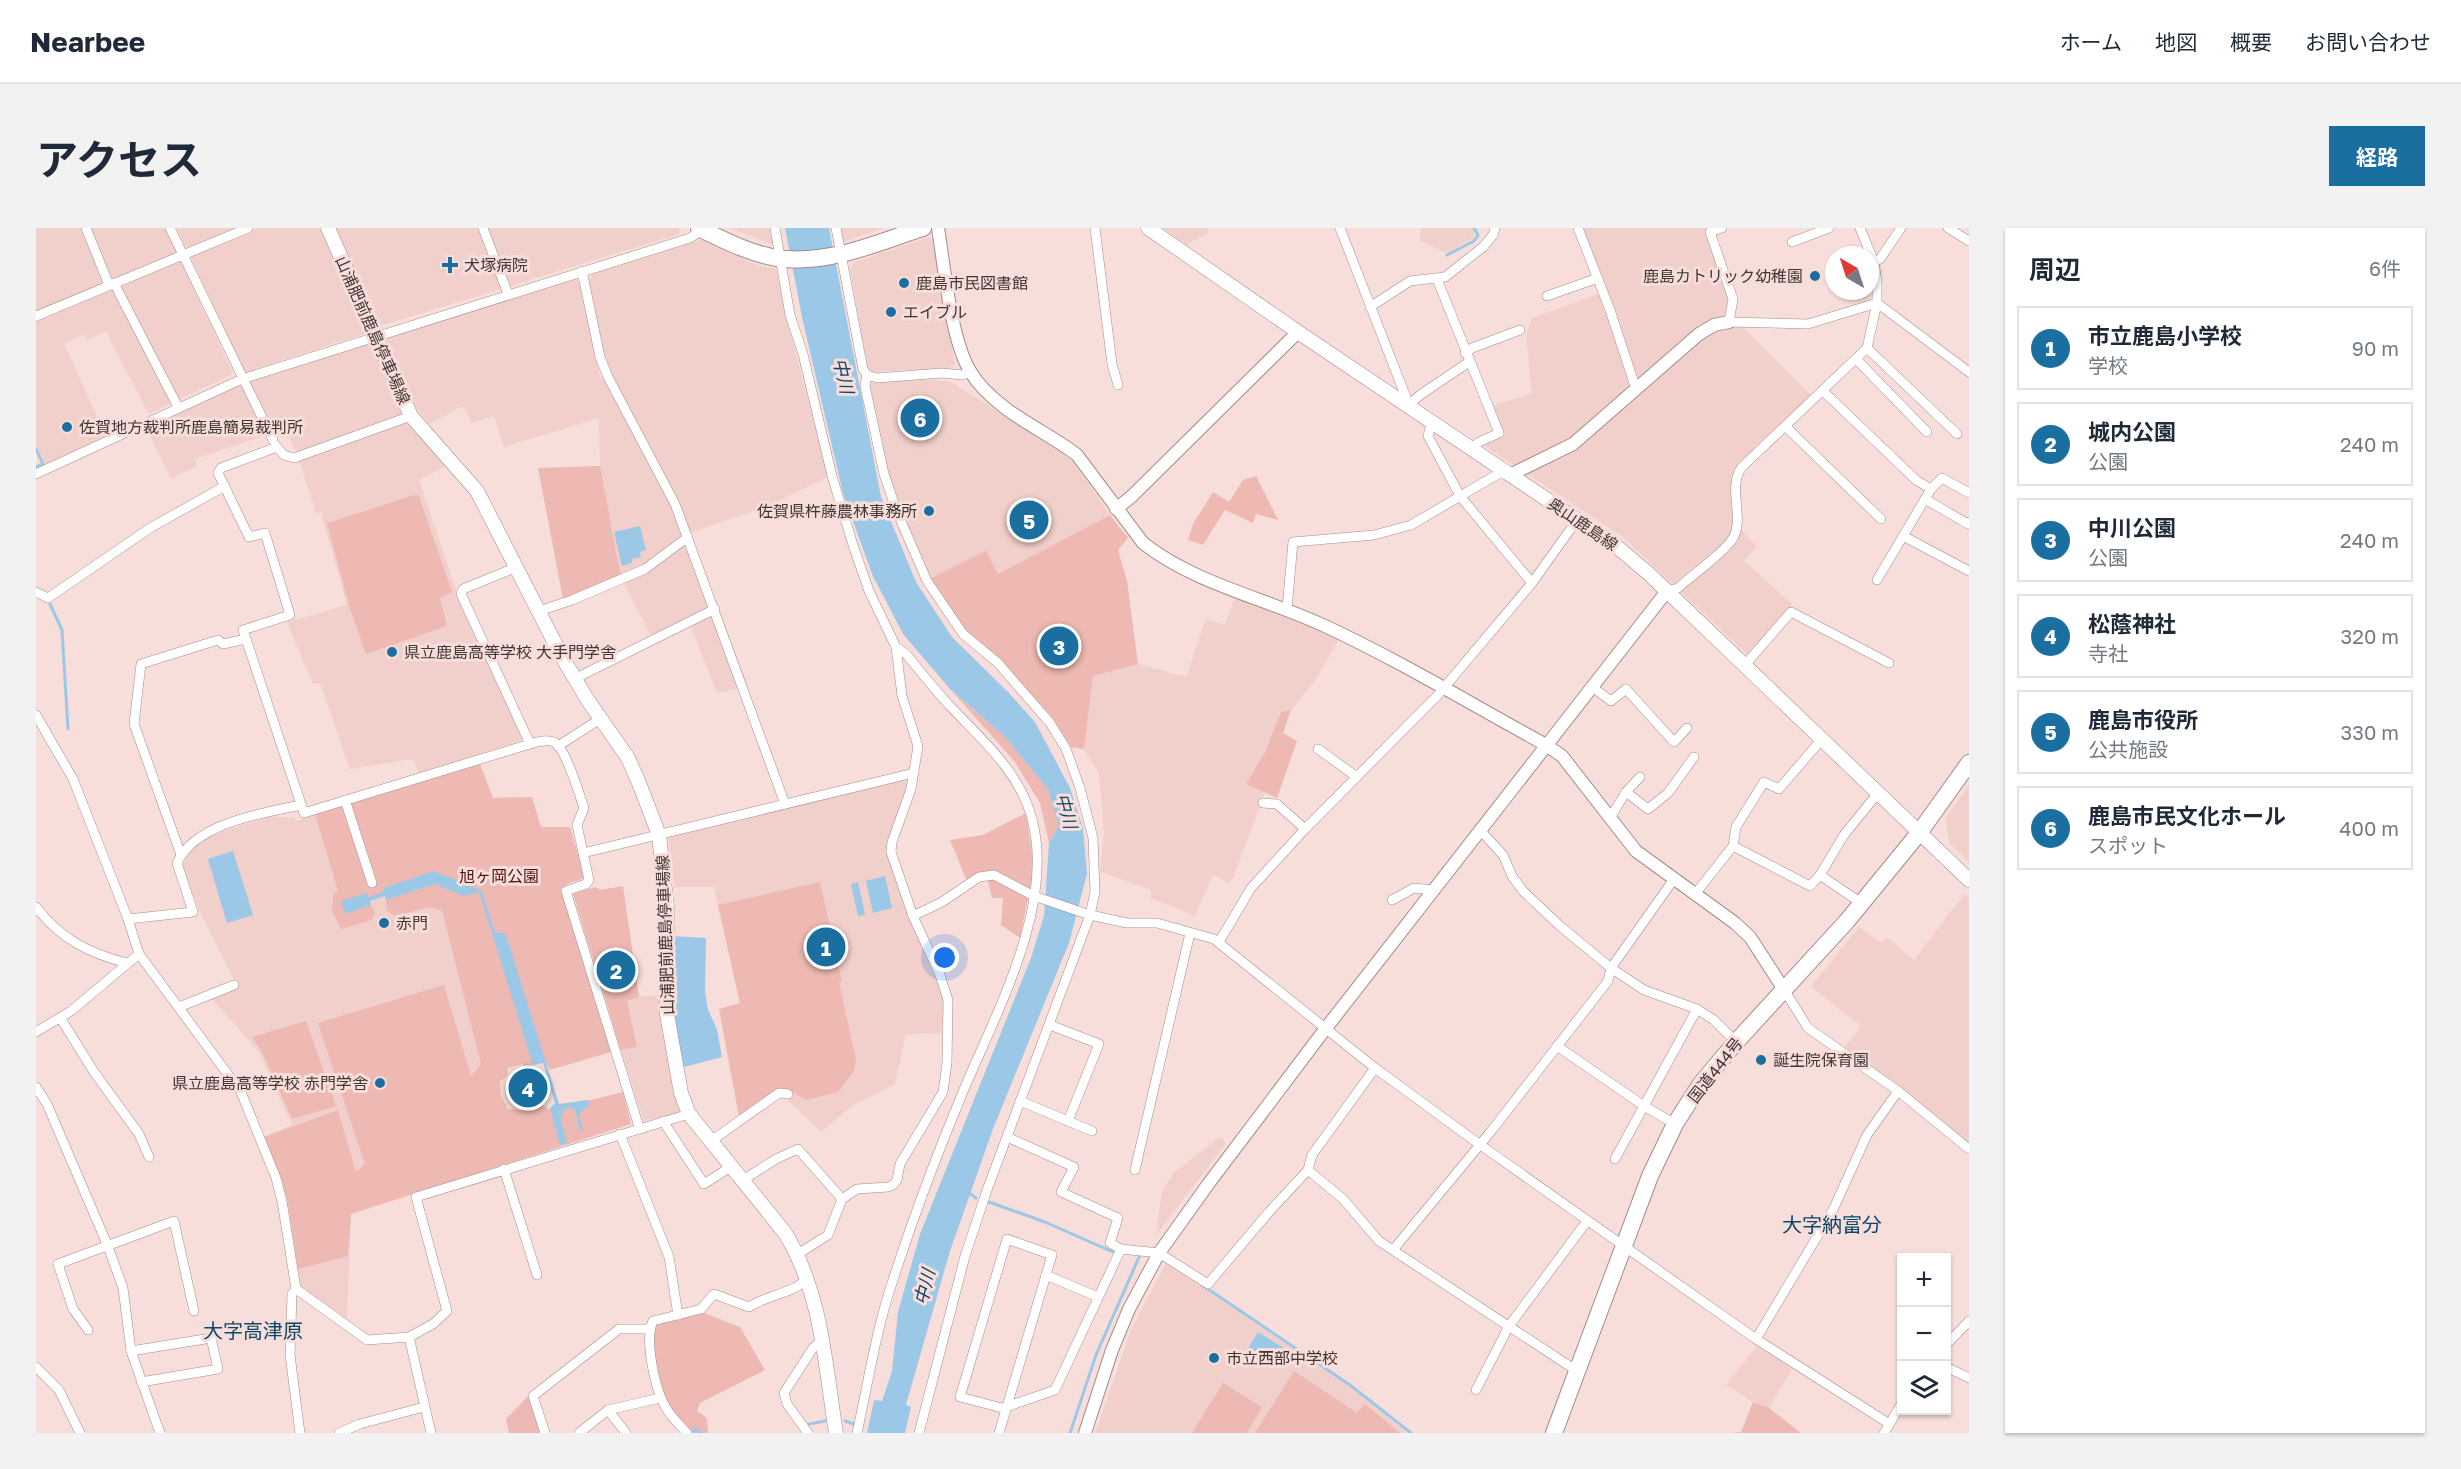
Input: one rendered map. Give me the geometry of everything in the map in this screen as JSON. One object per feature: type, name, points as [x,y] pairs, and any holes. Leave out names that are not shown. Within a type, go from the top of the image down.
[{"type":"highway","points":[[701,229],[755,252],[782,259],[811,260],[840,255],[923,228]]},
{"type":"highway","name":"国道444号","points":[[1554,1433],[1650,1176],[1675,1124],[1700,1085],[1736,1042],[1861,903],[1919,833],[1969,763]]},
{"type":"main road","name":"山浦肥前鹿島停車場線","points":[[328,228],[411,416],[477,491],[574,679],[628,758],[659,835],[667,908],[667,1014],[681,1093],[689,1114],[785,1233],[798,1254],[807,1279],[822,1340],[836,1433]]},
{"type":"main road","name":"奥山鹿島線","points":[[1148,228],[1616,546],[1745,664],[1969,880]]},
{"type":"street","points":[[86,228],[111,284],[178,407]]},
{"type":"street","points":[[170,228],[242,379],[273,441],[284,456],[294,458],[411,416]]},
{"type":"street","points":[[36,316],[248,228]]},
{"type":"street","points":[[483,228],[508,294]]},
{"type":"street","points":[[775,228],[790,315],[803,354],[841,506],[869,591],[896,647],[902,696],[918,746],[911,789],[891,852],[913,916],[940,975],[948,1000],[947,1063],[943,1092],[900,1164],[897,1180],[888,1187],[857,1189],[842,1199],[828,1235],[798,1254]]},
{"type":"street","points":[[836,228],[863,369],[867,375],[877,378],[942,373],[963,375],[970,371]]},
{"type":"street","points":[[939,228],[960,352],[970,371],[984,389],[1006,409],[1077,455],[1143,543],[1156,554],[1210,580],[1287,609],[1368,647],[1562,756],[1636,850],[1735,923],[1749,937],[1808,1028],[1898,1091],[1969,1149]]},
{"type":"street","points":[[1095,228],[1112,364],[1118,385]]},
{"type":"street","points":[[1340,228],[1409,405],[1467,357],[1472,348],[1520,330]]},
{"type":"street","points":[[1371,307],[1410,281],[1445,277],[1483,247],[1493,235],[1495,228]]},
{"type":"street","points":[[1578,228],[1598,278],[1636,389]]},
{"type":"street","points":[[1722,228],[1710,232],[1733,299],[1729,321]]},
{"type":"street","points":[[1792,242],[1829,228]]},
{"type":"street","points":[[1860,228],[1867,246]]},
{"type":"street","points":[[1879,260],[1901,228]]},
{"type":"street","points":[[1948,228],[1969,241]]},
{"type":"street","points":[[36,474],[242,379],[690,238],[701,229]]},
{"type":"street","points":[[582,271],[600,357],[608,377],[675,504],[785,804]]},
{"type":"street","points":[[1547,296],[1598,278]]},
{"type":"street","points":[[1437,279],[1499,433],[1479,442],[1472,448]]},
{"type":"street","points":[[1287,609],[1293,542],[1374,535],[1411,525],[1498,474],[1510,475],[1573,444],[1706,328],[1729,321],[1808,324],[1877,303]]},
{"type":"street","points":[[1085,1433],[1112,1350],[1129,1309],[1160,1252],[1215,1174],[1326,1028],[1667,591],[1678,588],[1732,540],[1737,527],[1736,483],[1738,473],[1867,348],[1877,303]]},
{"type":"street","points":[[1877,303],[1969,372]]},
{"type":"street","points":[[1116,509],[1298,332]]},
{"type":"street","points":[[1867,348],[1957,434]]},
{"type":"street","points":[[1856,359],[1927,432]]},
{"type":"street","points":[[867,375],[865,386],[884,474],[897,512],[927,581],[963,634],[998,663],[1050,723],[1066,749],[1093,838],[1095,892],[1090,915],[965,1256],[919,1433]]},
{"type":"street","points":[[1823,391],[1916,480],[1931,489]]},
{"type":"street","points":[[1432,421],[1428,436],[1460,496],[1532,582]]},
{"type":"street","points":[[1786,427],[1881,519]]},
{"type":"street","points":[[273,441],[221,468],[218,473],[249,537],[265,533],[290,615],[243,630],[304,813],[530,744],[554,742],[565,758],[584,808],[577,825],[589,880],[586,884],[566,891],[639,1128]]},
{"type":"street","points":[[1877,580],[1931,489],[1942,478],[1969,493]]},
{"type":"street","points":[[36,592],[48,598],[150,528],[225,486]]},
{"type":"street","points":[[1925,499],[1968,524],[1969,522]]},
{"type":"street","points":[[1219,942],[1251,888],[1437,696],[1532,582],[1577,520]]},
{"type":"street","points":[[1904,536],[1969,571]]},
{"type":"street","points":[[538,611],[572,600],[645,568],[688,537]]},
{"type":"street","points":[[517,567],[463,589],[461,594],[530,744]]},
{"type":"street","points":[[574,679],[715,609]]},
{"type":"street","points":[[1745,664],[1791,612],[1889,663]]},
{"type":"street","points":[[181,855],[134,724],[141,664],[218,640],[223,644],[246,639]]},
{"type":"street","points":[[857,1433],[892,1283],[945,1137],[1017,961],[1039,869],[1032,818],[1021,789],[1000,760],[906,654],[896,647]]},
{"type":"street","points":[[1591,686],[1611,702],[1626,689],[1674,742],[1687,728]]},
{"type":"street","points":[[36,715],[73,779],[128,919],[139,954],[241,1092],[276,1178],[282,1201],[296,1289],[367,1340],[409,1337],[433,1324],[447,1311],[416,1197],[689,1114]]},
{"type":"street","points":[[558,746],[600,719]]},
{"type":"street","points":[[1695,894],[1733,846],[1736,827],[1764,782],[1779,789],[1822,739]]},
{"type":"street","points":[[1318,749],[1357,777]]},
{"type":"street","points":[[1626,792],[1648,808],[1668,793],[1694,757]]},
{"type":"street","points":[[583,853],[914,773]]},
{"type":"street","points":[[1610,818],[1626,792],[1640,777]]},
{"type":"street","points":[[1733,846],[1810,886],[1820,874],[1844,834],[1878,793]]},
{"type":"street","points":[[345,800],[372,883]]},
{"type":"street","points":[[1263,803],[1277,804],[1305,830]]},
{"type":"street","points":[[128,919],[193,912],[177,862],[181,855],[205,832],[260,814],[301,805]]},
{"type":"street","points":[[1480,830],[1503,855],[1512,876],[1539,908],[1611,968],[1644,990],[1697,1009],[1714,1020],[1736,1042]]},
{"type":"street","points":[[1820,874],[1861,903]]},
{"type":"street","points":[[913,916],[942,902],[987,875],[1001,879],[1034,897],[1090,915],[1128,924],[1157,923],[1219,942],[1375,1068],[1479,1144],[1756,1339],[1888,1422]]},
{"type":"street","points":[[1393,1250],[1608,981],[1611,968],[1674,879]]},
{"type":"street","points":[[1392,900],[1414,888],[1433,890]]},
{"type":"street","points":[[36,907],[68,939],[96,955],[127,963]]},
{"type":"street","points":[[1135,1170],[1190,933]]},
{"type":"street","points":[[36,1032],[61,1018],[139,954]]},
{"type":"street","points":[[179,1008],[234,985]]},
{"type":"street","points":[[1615,1159],[1697,1009]]},
{"type":"street","points":[[61,1018],[79,1044],[94,1072],[139,1134],[149,1157]]},
{"type":"street","points":[[1050,1024],[1099,1044],[1068,1121]]},
{"type":"street","points":[[1557,1046],[1644,1106],[1675,1124]]},
{"type":"street","points":[[1007,1137],[1074,1167],[1061,1192],[1118,1218],[1110,1243],[1120,1249],[1160,1252],[1208,1284],[1308,1170],[1312,1155],[1375,1068]]},
{"type":"street","points":[[36,1087],[47,1104],[107,1244],[127,1308],[131,1351],[160,1433]]},
{"type":"street","points":[[1756,1339],[1833,1210],[1867,1135],[1898,1091]]},
{"type":"street","points":[[711,1141],[779,1093],[788,1094]]},
{"type":"street","points":[[1020,1101],[1092,1131]]},
{"type":"street","points":[[663,1121],[704,1184],[732,1166]]},
{"type":"street","points":[[620,1134],[669,1257],[678,1315]]},
{"type":"street","points":[[743,1180],[776,1159],[798,1149],[842,1199]]},
{"type":"street","points":[[504,1169],[537,1275]]},
{"type":"street","points":[[1308,1170],[1343,1199],[1379,1241],[1578,1371]]},
{"type":"street","points":[[88,1330],[73,1309],[58,1264],[174,1221],[194,1311]]},
{"type":"street","points":[[1476,1390],[1509,1326],[1587,1221]]},
{"type":"street","points":[[999,1433],[1009,1406],[1052,1255],[1007,1239],[960,1397],[1002,1408],[1009,1406],[1055,1390],[1120,1249]]},
{"type":"street","points":[[1046,1275],[1098,1297]]},
{"type":"street","points":[[687,1433],[660,1398],[653,1366],[649,1329],[653,1321],[701,1310],[714,1294],[749,1307],[762,1299],[800,1286],[807,1279]]},
{"type":"street","points":[[296,1289],[292,1294],[290,1354],[300,1433]]},
{"type":"street","points":[[1951,1341],[1969,1321]]},
{"type":"street","points":[[546,1433],[533,1396],[619,1329],[649,1329]]},
{"type":"street","points":[[409,1337],[431,1433]]},
{"type":"street","points":[[131,1351],[211,1338],[218,1369],[141,1382]]},
{"type":"street","points":[[808,1433],[799,1428],[784,1393],[806,1358],[822,1340]]},
{"type":"street","points":[[36,1367],[59,1390],[80,1433]]},
{"type":"street","points":[[1951,1368],[1969,1378]]},
{"type":"street","points":[[579,1433],[608,1410],[660,1398]]},
{"type":"street","points":[[339,1433],[360,1424],[424,1407]]},
{"type":"street","points":[[608,1410],[626,1433]]},
{"type":"street","points":[[1884,1433],[1888,1422],[1897,1410]]},
{"type":"shaded area","points":[[36,228],[165,228],[233,374],[149,414],[106,332],[87,340],[83,334],[64,344],[106,436],[46,465],[36,446]]},
{"type":"shaded area","points":[[177,228],[235,228],[186,248]]},
{"type":"shaded area","points":[[259,228],[321,228],[367,333],[245,372],[190,255]]},
{"type":"shaded area","points":[[334,228],[678,228],[680,231],[679,234],[377,327]]},
{"type":"shaded area","points":[[730,228],[772,228],[774,245]]},
{"type":"shaded area","points":[[839,228],[884,228],[842,242]]},
{"type":"shaded area","points":[[1163,228],[1207,228],[1209,232],[1187,245]]},
{"type":"shaded area","points":[[1421,228],[1475,228],[1473,238],[1447,253],[1420,241]]},
{"type":"shaded area","points":[[1582,228],[1713,228],[1730,299],[1728,325],[1741,325],[1812,396],[1739,466],[1734,522],[1757,547],[1744,561],[1792,604],[1748,655],[1622,536],[1483,445],[1502,435],[1491,406],[1532,394],[1526,335],[1532,318],[1604,292]]},
{"type":"shaded area","points":[[929,237],[934,241],[955,365],[949,368],[871,372],[868,368],[850,269],[855,262]]},
{"type":"shaded area","points":[[705,239],[751,263],[776,269],[828,477],[768,506],[690,533],[748,686],[717,693],[688,620],[651,636],[621,577],[600,466],[599,418],[504,447],[494,416],[472,423],[463,406],[429,424],[408,397],[382,340],[575,278],[582,285],[600,378],[609,374],[603,359],[588,283],[593,274]]},
{"type":"shaded area","name":"県立鹿島高等学校 大手門学舎","points":[[371,343],[402,414],[446,466],[419,480],[457,593],[523,740],[419,773],[413,759],[350,769],[320,683],[313,684],[287,622],[347,605],[321,512],[316,513],[297,453],[285,429],[195,459],[197,466],[171,479],[145,426],[239,383]]},
{"type":"shaded area","points":[[925,379],[951,382],[1055,447],[1072,461],[1110,515],[998,574],[930,579],[888,473],[869,385],[875,382]]},
{"type":"shaded area","points":[[1236,595],[1339,639],[1315,681],[1291,710],[1281,712],[1265,752],[1246,784],[1265,793],[1233,878],[1228,883],[1213,874],[1195,916],[1151,898],[1151,890],[1100,872],[1104,832],[1099,774],[1084,749],[1093,676],[1138,664],[1186,677],[1206,619],[1225,625]]},
{"type":"shaded area","points":[[902,780],[907,783],[906,790],[887,845],[945,1003],[941,1033],[906,1034],[895,1084],[852,1106],[821,1132],[778,1090],[719,1009],[740,1003],[714,887],[675,887],[668,835]]},
{"type":"shaded area","points":[[1969,785],[1969,862],[1949,843],[1946,818]]},
{"type":"shaded area","name":"県立鹿島高等学校 赤門学舎","points":[[315,814],[344,908],[433,877],[491,1102],[351,1214],[347,1319],[301,1286],[288,1203],[264,1137],[292,1125],[259,1052],[211,998],[237,986],[200,912],[182,865],[193,848],[209,836],[269,817],[294,817],[297,821]]},
{"type":"shaded area","points":[[1965,893],[1969,897],[1969,1144],[1897,1085],[1845,1047],[1861,1026],[1811,987],[1859,927],[1881,943],[1887,937],[1914,960]]},
{"type":"shaded area","points":[[660,995],[667,1052],[683,1112],[644,1121],[621,1050],[637,1047],[627,1001]]},
{"type":"shaded area","points":[[1220,1137],[1226,1143],[1156,1235],[1162,1191],[1175,1172]]},
{"type":"shaded area","name":"市立西部中学校","points":[[1166,1263],[1349,1386],[1407,1433],[1095,1433],[1131,1330]]},
{"type":"shaded area","points":[[1757,1346],[1792,1369],[1769,1408],[1753,1402],[1726,1385]]},
{"type":"green space","points":[[600,466],[621,577],[563,599],[538,468]]},
{"type":"green space","points":[[1256,476],[1278,520],[1256,514],[1253,523],[1225,510],[1203,545],[1188,540],[1193,524],[1213,492],[1229,502],[1243,480]]},
{"type":"green space","points":[[418,494],[452,592],[440,598],[447,626],[366,654],[350,609],[327,523]]},
{"type":"green space","points":[[1110,515],[1128,538],[1118,550],[1127,581],[1138,664],[1093,676],[1084,749],[1071,747],[1052,717],[1000,660],[966,632],[930,579],[986,551],[998,574]]},
{"type":"green space","points":[[950,689],[1004,736],[1048,789],[1059,826],[1049,843],[1040,803],[1015,762]]},
{"type":"green space","points":[[1291,710],[1283,733],[1297,741],[1277,798],[1246,784],[1265,752],[1281,712]]},
{"type":"green space","name":"旭ヶ岡公園","points":[[480,764],[493,798],[532,797],[541,827],[570,827],[585,878],[567,884],[561,890],[611,1052],[550,1070],[545,1061],[533,1064],[529,1070],[522,1064],[508,1068],[507,1075],[500,1082],[501,1096],[508,1109],[520,1110],[538,1103],[551,1110],[623,1092],[631,1124],[351,1214],[348,1256],[298,1269],[288,1203],[264,1137],[338,1110],[356,1172],[365,1164],[318,1023],[444,985],[471,1076],[481,1064],[442,911],[430,907],[395,916],[386,910],[386,900],[435,884],[434,878],[343,909],[345,914],[371,905],[375,913],[372,920],[341,929],[332,911],[333,894],[338,891],[315,814]]},
{"type":"green space","points":[[1026,813],[1034,868],[1020,938],[1001,925],[1003,898],[992,898],[986,872],[967,881],[950,840],[983,835]]},
{"type":"green space","points":[[820,882],[842,981],[839,982],[856,1060],[854,1071],[838,1092],[807,1100],[787,1089],[739,1117],[719,1009],[740,1003],[718,905]]},
{"type":"green space","points":[[623,886],[639,997],[627,1001],[637,1047],[621,1050],[573,894],[595,887],[601,890]]},
{"type":"green space","points":[[306,1021],[336,1106],[292,1119],[261,1050],[252,1037]]},
{"type":"green space","points":[[702,1312],[740,1327],[765,1370],[700,1403],[697,1411],[707,1418],[708,1433],[693,1433],[672,1412],[663,1397],[658,1382],[652,1339],[655,1324]]},
{"type":"green space","points":[[1294,1371],[1357,1413],[1365,1404],[1400,1433],[1255,1433]]},
{"type":"green space","points":[[1223,1383],[1262,1407],[1247,1433],[1192,1433]]},
{"type":"green space","points":[[529,1395],[541,1433],[509,1433],[506,1419]]},
{"type":"green space","points":[[1753,1402],[1769,1408],[1801,1433],[1732,1433],[1741,1432]]},
{"type":"water","name":"中川","points":[[785,228],[829,228],[881,497],[916,582],[952,637],[1035,722],[1070,788],[1083,828],[1087,874],[1069,943],[993,1129],[950,1251],[906,1405],[911,1407],[905,1433],[867,1433],[874,1400],[882,1401],[892,1371],[898,1312],[920,1234],[1031,958],[1044,916],[1049,843],[1059,826],[1048,789],[1004,736],[950,689],[903,634],[872,574],[843,493],[802,317]]},
{"type":"water","points":[[640,526],[646,550],[640,552],[641,557],[632,559],[632,563],[622,566],[614,532]]},
{"type":"water","points":[[233,851],[253,915],[227,923],[208,859]]},
{"type":"water","points":[[434,871],[482,891],[495,933],[502,932],[506,935],[559,1104],[588,1100],[590,1105],[583,1109],[579,1117],[583,1131],[579,1129],[577,1116],[572,1108],[569,1107],[563,1111],[561,1120],[567,1143],[560,1145],[550,1108],[555,1103],[543,1063],[533,1065],[479,892],[464,896],[435,884],[386,900],[385,896],[370,901],[371,905],[345,914],[341,901],[367,893],[368,897],[383,892],[383,888]]},
{"type":"water","points":[[885,876],[892,908],[873,913],[866,881]]},
{"type":"water","points":[[858,882],[865,915],[858,916],[851,884]]},
{"type":"water","points":[[673,936],[706,938],[705,992],[708,1010],[717,1029],[722,1057],[684,1067],[674,1020]]},
{"type":"water","points":[[1258,1332],[1287,1350],[1276,1368],[1247,1350]]},
{"type":"waterway","points":[[1447,255],[1474,241],[1478,235],[1474,228]]},
{"type":"waterway","points":[[36,449],[43,464],[36,467]]},
{"type":"waterway","points":[[50,604],[62,630],[68,729]]},
{"type":"waterway","points":[[968,1192],[976,1198]]},
{"type":"waterway","points":[[989,1202],[1045,1222],[1113,1252]]},
{"type":"waterway","points":[[1070,1433],[1096,1355],[1140,1255]]},
{"type":"waterway","points":[[1202,1285],[1350,1385],[1411,1433]]},
{"type":"waterway","points":[[809,1424],[825,1421]]},
{"type":"waterway","points":[[845,1421],[857,1425]]},
{"type":"waterway","points":[[692,1432],[696,1429],[701,1433]]},
{"type":"place","name":"犬塚病院","points":[[450,265]]},
{"type":"place","name":"鹿島カトリック幼稚園","points":[[1815,276]]},
{"type":"place","name":"鹿島市民図書館","points":[[904,283]]},
{"type":"place","name":"エイブル","points":[[891,312]]},
{"type":"place","name":"鹿島市民文化ホール","points":[[920,418]]},
{"type":"place","name":"佐賀地方裁判所鹿島簡易裁判所","points":[[67,427]]},
{"type":"place","name":"佐賀県杵藤農林事務所","points":[[929,511]]},
{"type":"place","name":"鹿島市役所","points":[[1029,520]]},
{"type":"place","name":"中川公園","points":[[1059,646]]},
{"type":"place","name":"県立鹿島高等学校 大手門学舎","points":[[392,652]]},
{"type":"place","name":"赤門","points":[[384,923]]},
{"type":"place","name":"市立鹿島小学校","points":[[826,947]]},
{"type":"place","name":"城内公園","points":[[616,970]]},
{"type":"place","name":"誕生院保育園","points":[[1761,1060]]},
{"type":"place","name":"県立鹿島高等学校 赤門学舎","points":[[380,1083]]},
{"type":"place","name":"松蔭神社","points":[[528,1088]]},
{"type":"place","name":"市立西部中学校","points":[[1214,1358]]},
{"type":"district","name":"大字納富分","points":[[1832,1225]]},
{"type":"district","name":"大字高津原","points":[[253,1331]]}]
